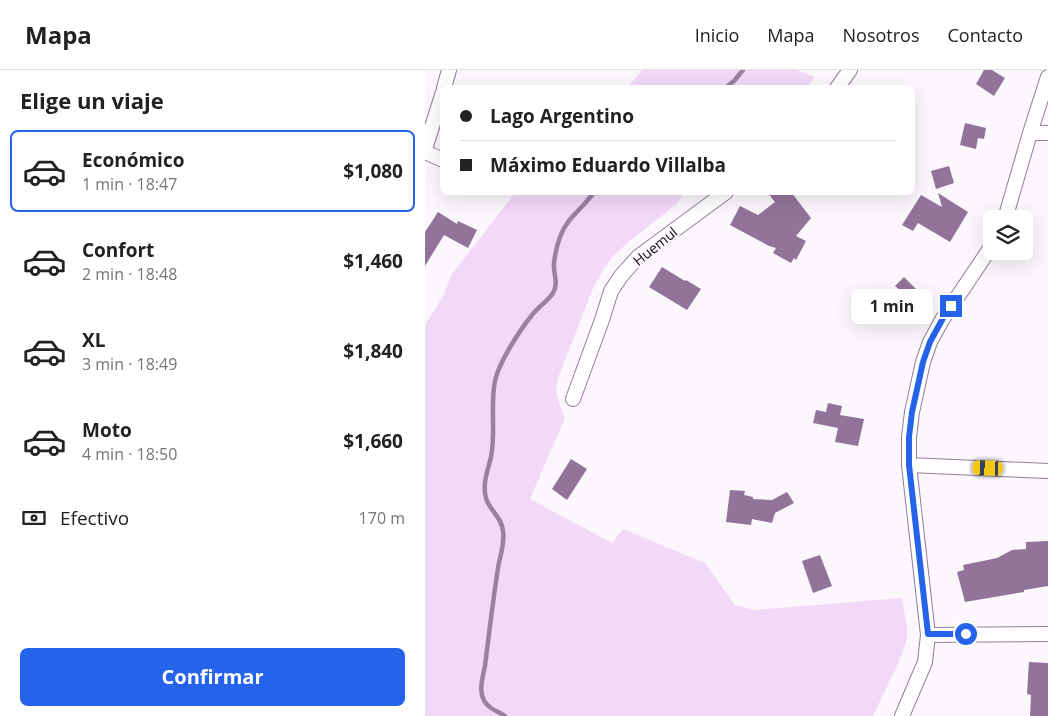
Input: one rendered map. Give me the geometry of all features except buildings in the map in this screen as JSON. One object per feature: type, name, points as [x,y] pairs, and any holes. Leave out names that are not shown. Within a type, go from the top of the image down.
[{"type":"street","points":[[445,85],[449,70]]},
{"type":"street","points":[[839,85],[850,70]]},
{"type":"street","points":[[1008,210],[1048,77]]},
{"type":"street","points":[[440,102],[425,151],[440,158]]},
{"type":"street","points":[[1030,133],[1048,133]]},
{"type":"street","name":"Huemul","points":[[573,399],[611,291],[621,276],[638,257],[721,195]]},
{"type":"street","points":[[902,716],[925,662],[928,634],[909,465],[909,437],[912,412],[923,362],[930,342],[942,320],[983,258]]},
{"type":"street","points":[[909,465],[1048,471]]},
{"type":"street","points":[[928,634],[1048,634]]},
{"type":"shaded area","points":[[642,70],[796,70],[815,77],[809,85],[630,85]]},
{"type":"shaded area","points":[[513,195],[683,195],[677,204],[614,255],[594,286],[558,378],[556,390],[565,418],[530,499],[612,543],[623,529],[705,563],[735,605],[754,610],[902,598],[907,639],[901,657],[873,716],[425,716],[425,325],[442,298],[452,274]]},
{"type":"waterway","points":[[729,85],[743,70]]},
{"type":"waterway","points":[[505,716],[486,704],[481,688],[503,540],[502,526],[490,506],[485,493],[492,448],[495,381],[505,356],[516,337],[534,312],[553,293],[556,282],[554,263],[560,237],[571,218],[592,195]]},
{"type":"route","points":[[951,306],[930,342],[923,362],[912,412],[909,437],[909,465],[928,634],[966,634]]}]
